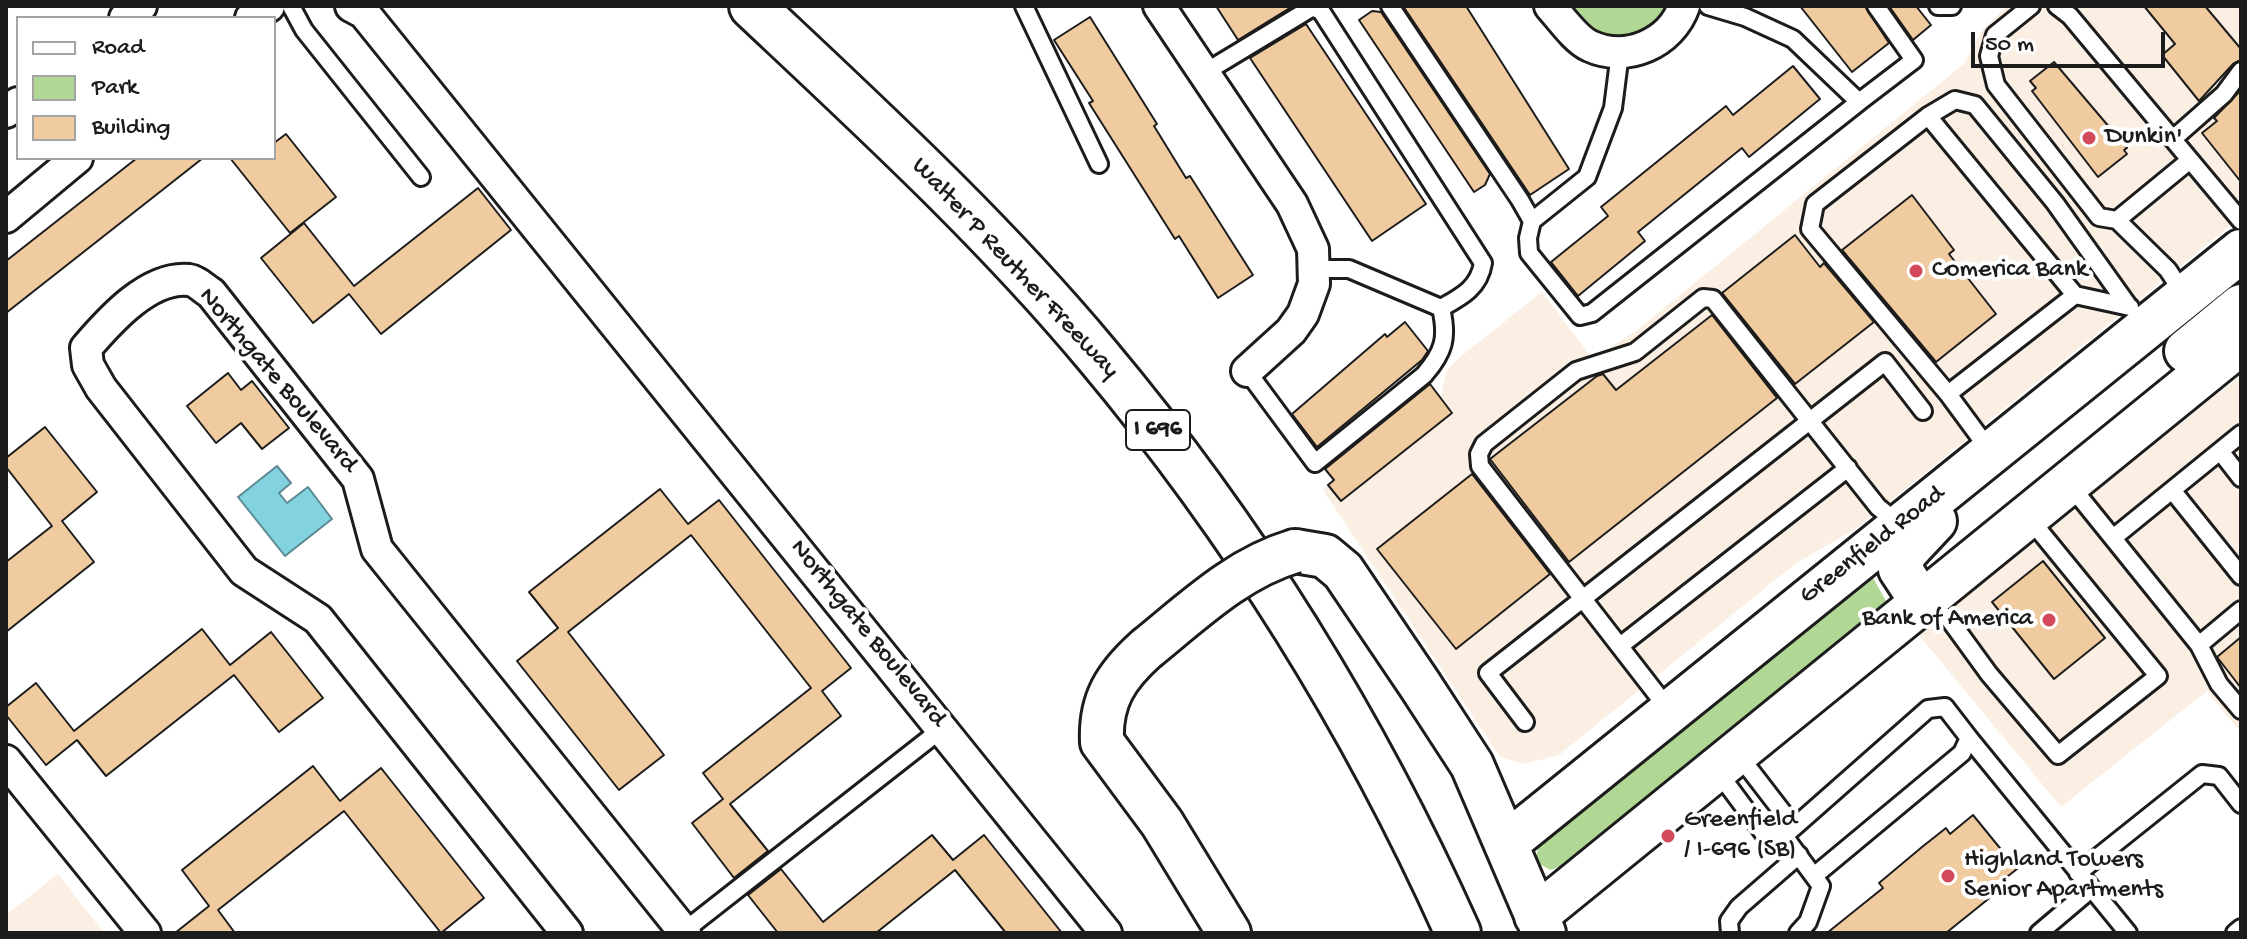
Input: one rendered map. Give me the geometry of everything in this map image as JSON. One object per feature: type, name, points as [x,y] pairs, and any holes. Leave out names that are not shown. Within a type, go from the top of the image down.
[{"type":"highway","name":"Walter P Reuther Freeway","points":[[752,6],[996,243],[1096,354],[1190,471],[1313,656],[1383,781],[1458,933]]},
{"type":"main road","points":[[2145,324],[2175,330],[2235,257]]},
{"type":"main road","name":"Greenfield Road","points":[[1507,843],[1901,526],[1996,460],[2145,324],[2235,257]]},
{"type":"main road","points":[[1229,933],[1162,823],[1102,742],[1105,701],[1120,672],[1239,575],[1267,559],[1295,551],[1325,556],[1343,571],[1472,765],[1540,925],[1727,762],[2069,483],[2092,429],[2226,350],[2241,306]]},
{"type":"main road","points":[[1921,601],[1900,569],[1905,553],[1927,527],[1996,460]]},
{"type":"street","name":"Northgate Boulevard","points":[[351,6],[364,13],[1106,933]]},
{"type":"street","points":[[1159,6],[1306,228],[1315,269],[1310,298],[1291,331],[1247,371]]},
{"type":"street","points":[[1550,6],[1589,46],[1620,53],[1644,49],[1665,34],[1684,6]]},
{"type":"street","points":[[6,217],[75,160]]},
{"type":"street","name":"Northgate Boulevard","points":[[567,933],[318,619],[244,571],[101,388],[88,365],[86,348],[106,323],[160,282],[192,280],[211,293],[358,479],[377,549],[685,932]]},
{"type":"street","points":[[6,761],[145,933]]},
{"type":"lane","points":[[291,6],[304,30],[421,177]]},
{"type":"lane","points":[[1024,6],[1099,164]]},
{"type":"lane","points":[[1390,6],[1532,221]]},
{"type":"lane","points":[[1708,6],[1745,17],[1793,39],[1859,102]]},
{"type":"lane","points":[[1620,53],[1613,108],[1587,177],[1532,221],[1528,238],[1529,253],[1580,316],[1592,313],[1914,60],[1876,6]]},
{"type":"lane","points":[[1938,6],[1952,6]]},
{"type":"lane","points":[[2031,6],[1995,35],[1989,56],[1996,85],[2099,217],[2117,220],[2168,270],[2185,297]]},
{"type":"lane","points":[[1204,73],[1313,7],[1321,11],[1483,263],[1481,275],[1468,293],[1441,308]]},
{"type":"lane","points":[[2069,9],[2241,221]]},
{"type":"lane","points":[[2173,139],[2224,94],[2241,71]]},
{"type":"lane","points":[[1996,460],[1948,394],[1810,229],[1815,204],[1928,116],[1955,100],[1975,105],[2055,203],[2145,324]]},
{"type":"lane","points":[[1928,116],[2075,295],[2145,324]]},
{"type":"lane","points":[[2117,220],[2190,160]]},
{"type":"lane","points":[[1315,269],[1349,269],[1441,308]]},
{"type":"lane","points":[[1948,394],[2075,295]]},
{"type":"lane","points":[[1669,710],[1480,466],[1479,454],[1484,444],[1576,371],[1635,352],[1703,298],[1713,299],[1878,507],[1901,526]]},
{"type":"lane","points":[[1247,371],[1315,463],[1424,375],[1438,360],[1445,347],[1446,329],[1441,308]]},
{"type":"lane","points":[[1525,722],[1488,673],[1810,420],[1885,362],[1923,411]]},
{"type":"lane","points":[[2113,538],[2241,434]]},
{"type":"lane","points":[[2220,451],[2241,478]]},
{"type":"lane","points":[[1620,646],[1848,468]]},
{"type":"lane","points":[[2069,483],[2199,645],[2219,684],[2241,710]]},
{"type":"lane","points":[[2172,490],[2241,576]]},
{"type":"lane","points":[[1921,601],[1949,619],[1989,674],[2058,755],[2158,676],[2028,517]]},
{"type":"lane","points":[[2199,645],[2241,610]]},
{"type":"lane","points":[[1727,762],[1764,834],[1784,836],[1928,709],[1945,707],[2128,933]]},
{"type":"lane","points":[[685,932],[943,728]]},
{"type":"lane","points":[[1814,876],[1962,753],[1969,738]]},
{"type":"lane","points":[[1727,762],[1784,814],[1784,836],[1821,886],[1808,922],[1798,933]]},
{"type":"lane","points":[[2078,873],[2202,774],[2219,776],[2241,804]]},
{"type":"lane","points":[[1730,933],[1729,921],[1739,907],[1799,855]]},
{"type":"lane","points":[[2039,933],[2091,889]]},
{"type":"lane","points":[[2235,933],[2241,928]]},
{"type":"shaded area","points":[[2007,6],[2241,6],[2241,217],[1857,528],[1795,564],[1559,755],[1524,764],[1500,757],[1323,490],[1441,396],[1446,372],[1459,358],[1542,292],[1593,359],[1637,330],[1965,63],[1982,30]]},
{"type":"shaded area","points":[[2241,375],[2241,733],[2207,691],[2061,807],[1918,634]]},
{"type":"shaded area","points":[[58,874],[104,933],[6,933],[6,915]]},
{"type":"green space","points":[[1566,6],[1667,6],[1644,32],[1622,39],[1599,35],[1588,29]]},
{"type":"green space","points":[[1871,574],[1886,601],[1565,865],[1550,870],[1540,864],[1536,856],[1539,846]]},
{"type":"water","points":[[277,466],[291,483],[279,493],[287,503],[308,487],[332,519],[285,556],[238,497]]},
{"type":"building","points":[[1216,6],[1293,6],[1238,40]]},
{"type":"building","points":[[1403,6],[1466,6],[1569,169],[1530,195]]},
{"type":"building","points":[[1800,6],[1865,6],[1889,43],[1852,72]]},
{"type":"building","points":[[1889,6],[1916,6],[1931,25],[1913,40]]},
{"type":"building","points":[[2144,6],[2205,6],[2241,49],[2241,60],[2233,64],[2199,101],[2162,55],[2175,44]]},
{"type":"building","points":[[1372,11],[1381,12],[1490,174],[1485,185],[1474,192],[1359,20]]},
{"type":"building","points":[[1090,17],[1157,124],[1154,126],[1186,178],[1190,176],[1253,275],[1218,298],[1179,236],[1175,239],[1089,103],[1093,101],[1054,40]]},
{"type":"building","points":[[1306,24],[1426,204],[1372,241],[1250,58]]},
{"type":"building","points":[[2054,62],[2127,148],[2124,150],[2127,154],[2098,177],[2032,91],[2036,88],[2030,81]]},
{"type":"building","points":[[1793,66],[1820,99],[1749,157],[1742,148],[1638,232],[1645,241],[1578,296],[1551,262],[1608,216],[1601,207],[1726,106],[1733,115]]},
{"type":"building","points":[[2241,90],[2241,182],[2202,133],[2217,121],[2214,118]]},
{"type":"building","points":[[286,134],[336,197],[290,233],[232,160],[276,160],[276,142]]},
{"type":"building","points":[[134,160],[200,160],[6,313],[6,261]]},
{"type":"building","points":[[478,188],[511,230],[381,334],[349,294],[313,323],[261,258],[304,223],[354,286]]},
{"type":"building","name":"Comerica Bank","points":[[1912,195],[1954,250],[1949,254],[1996,314],[1936,362],[1842,250]]},
{"type":"building","points":[[1795,235],[1820,267],[1824,263],[1874,322],[1795,384],[1722,293]]},
{"type":"building","points":[[1712,315],[1777,398],[1569,562],[1490,459],[1597,376],[1603,374],[1616,390]]},
{"type":"building","points":[[1405,322],[1428,351],[1422,360],[1317,447],[1292,414],[1385,334],[1387,337]]},
{"type":"building","points":[[228,373],[241,390],[252,381],[289,428],[262,449],[241,423],[216,443],[187,406]]},
{"type":"building","points":[[1430,384],[1452,413],[1341,501],[1328,485],[1334,480],[1325,469]]},
{"type":"building","points":[[45,427],[97,492],[62,521],[94,562],[6,632],[6,562],[52,526],[6,467],[6,458]]},
{"type":"building","points":[[1472,474],[1550,574],[1456,649],[1377,549]]},
{"type":"building","points":[[660,489],[688,524],[719,500],[851,668],[822,691],[841,716],[730,804],[768,851],[734,878],[692,823],[723,799],[703,773],[811,688],[691,535],[568,632],[664,755],[619,790],[517,661],[558,628],[529,592]]},
{"type":"building","name":"Bank of America","points":[[2043,561],[2105,638],[2054,679],[1992,602]]},
{"type":"building","points":[[202,629],[230,665],[271,632],[323,698],[279,732],[234,675],[106,776],[77,740],[46,765],[6,715],[6,707],[36,683],[74,731]]},
{"type":"building","points":[[2241,637],[2241,688],[2217,657]]},
{"type":"building","points":[[313,766],[340,801],[381,768],[484,898],[441,933],[344,811],[218,910],[235,933],[175,933],[209,906],[182,870]]},
{"type":"building","name":"Highland Towers Senior Apartments","points":[[1973,815],[2017,869],[1994,887],[1997,892],[1946,933],[1827,933],[1883,888],[1879,883],[1922,847],[1946,828],[1950,834]]},
{"type":"building","points":[[932,835],[953,860],[984,835],[1062,933],[1006,933],[955,870],[876,933],[778,933],[748,895],[781,869],[823,922]]},
{"type":"place","name":"Dunkin'","points":[[2089,138]]},
{"type":"place","name":"Comerica Bank","points":[[1916,271]]},
{"type":"place","name":"Bank of America","points":[[2049,620]]},
{"type":"place","name":"Greenfield / I-696 (SB)","points":[[1668,836]]},
{"type":"place","name":"Highland Towers Senior Apartments","points":[[1948,876]]}]
